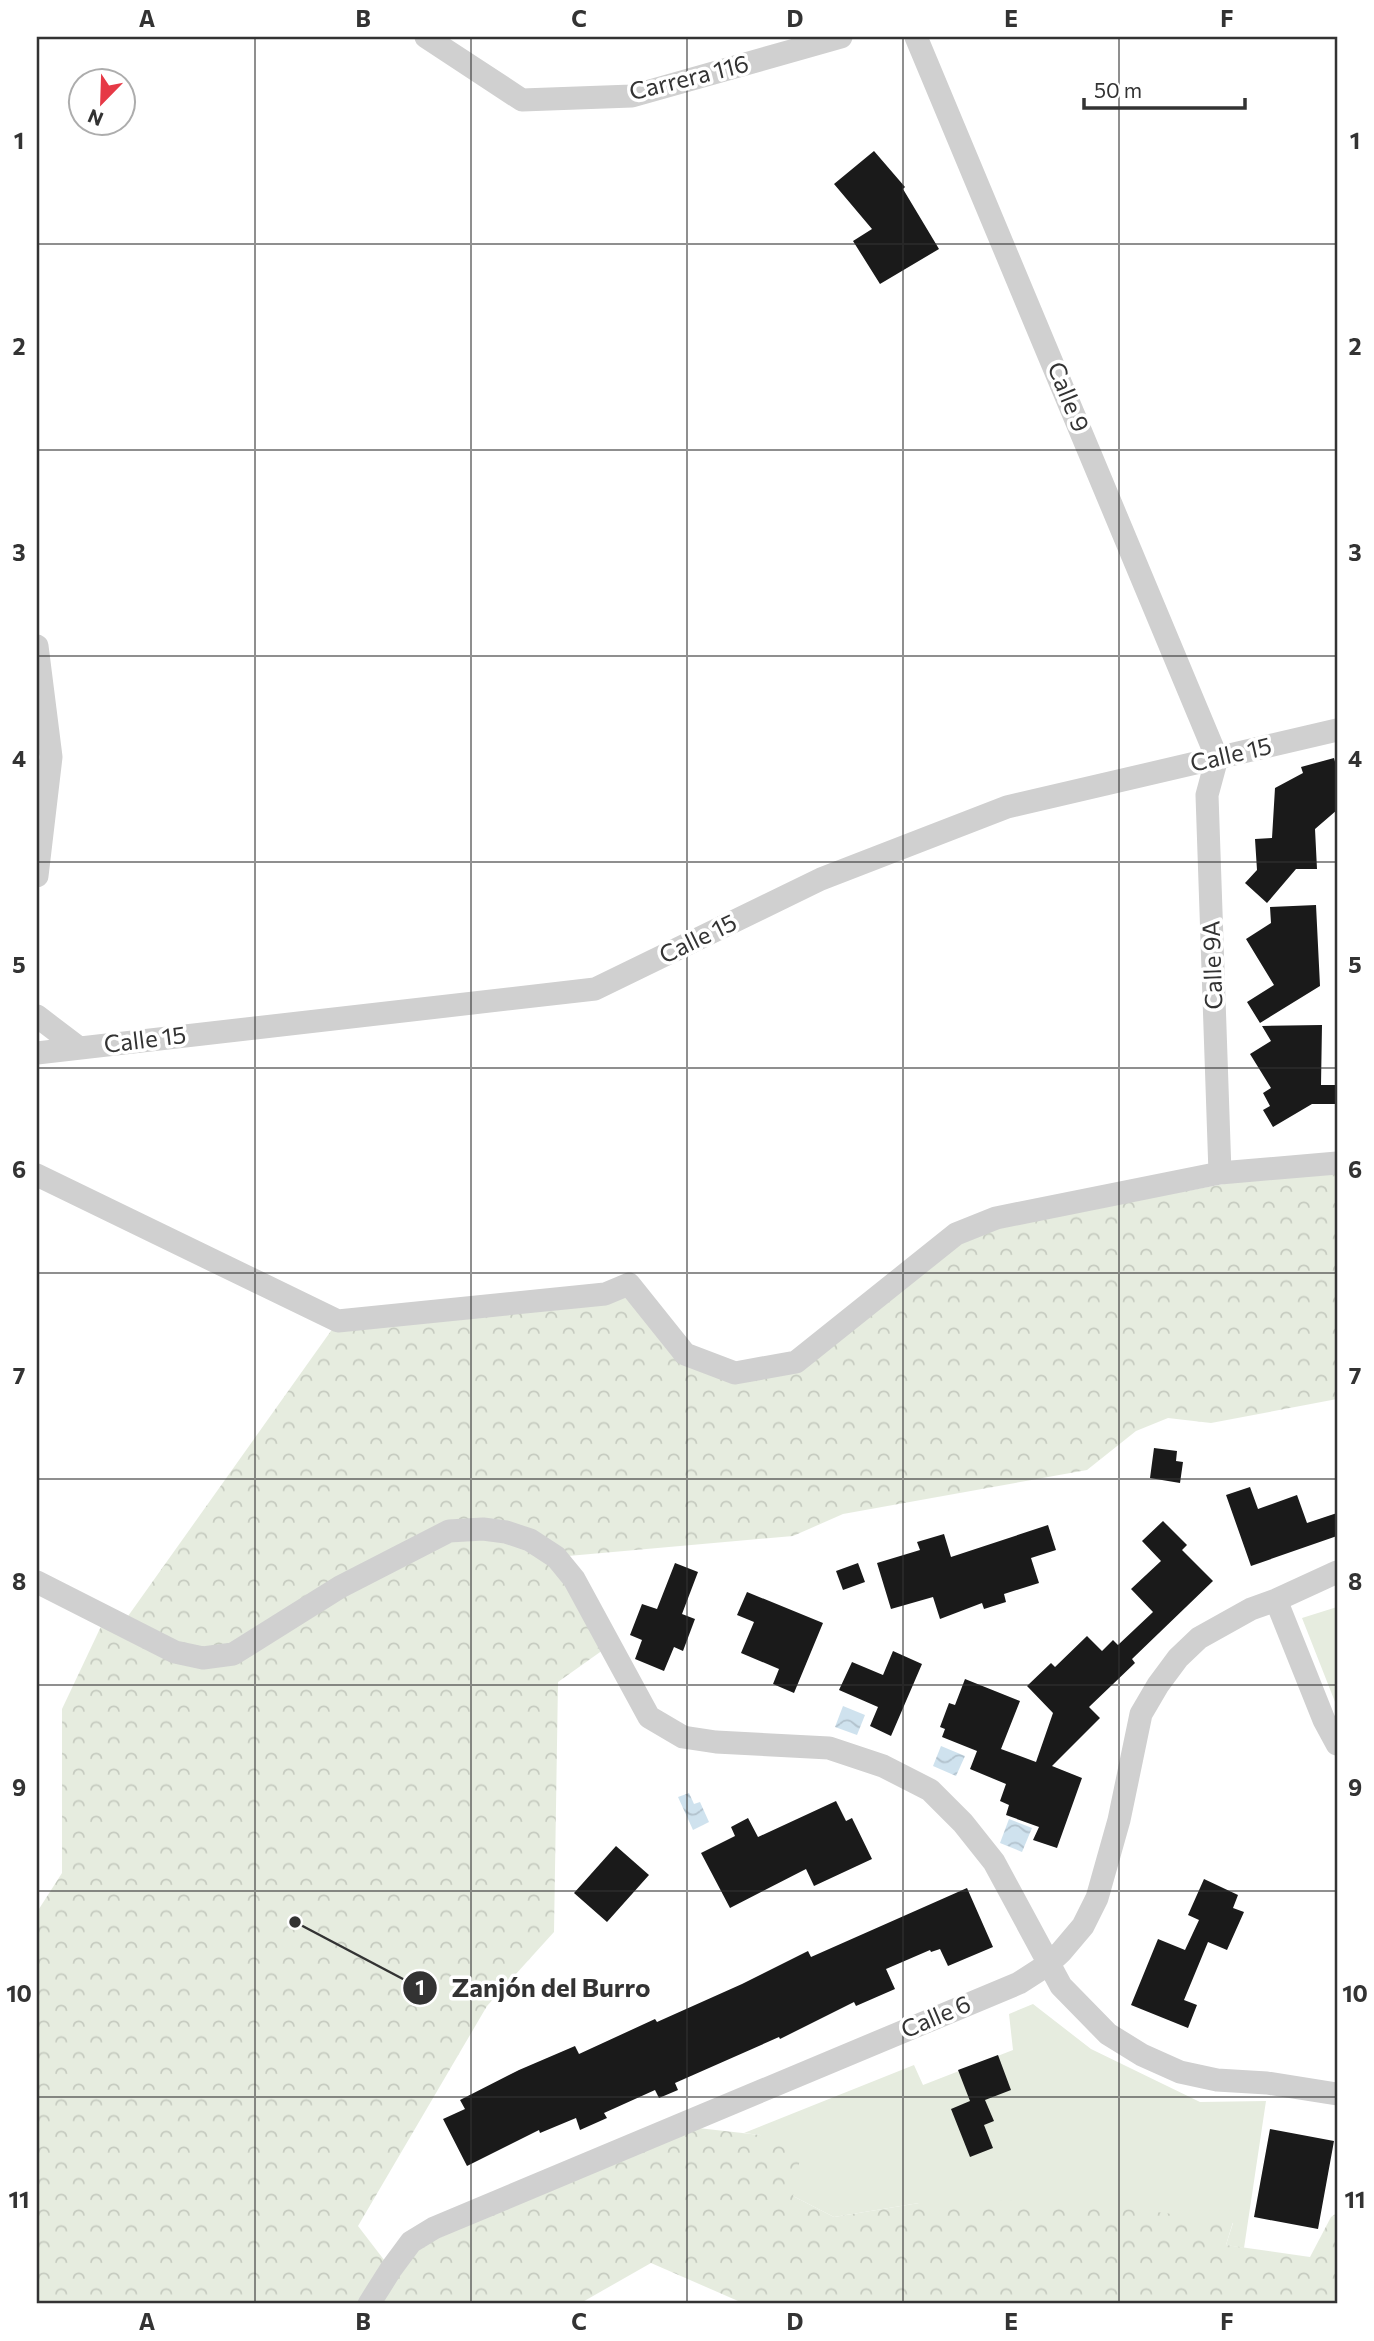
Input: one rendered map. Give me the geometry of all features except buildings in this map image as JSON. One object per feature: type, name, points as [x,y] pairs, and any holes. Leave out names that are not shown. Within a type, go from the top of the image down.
[{"type":"street","name":"Carrera 116","points":[[426,37],[522,100],[632,96],[841,37]]},
{"type":"street","name":"Calle 9","points":[[916,37],[1217,758]]},
{"type":"street","points":[[37,646],[51,757],[37,876]]},
{"type":"street","name":"Calle 15","points":[[37,1053],[594,989],[821,879],[1007,807],[1337,730]]},
{"type":"street","name":"Calle 9A","points":[[1217,758],[1207,795],[1220,1173]]},
{"type":"street","points":[[37,1016],[79,1048]]},
{"type":"street","points":[[37,1175],[338,1321],[605,1294],[629,1284],[685,1354],[735,1373],[796,1362],[956,1234],[996,1218],[1220,1173],[1337,1163]]},
{"type":"street","points":[[37,1582],[175,1652],[202,1658],[233,1654],[340,1587],[449,1531],[484,1529],[506,1532],[530,1540],[556,1557],[574,1579],[649,1717],[683,1737],[716,1742],[829,1748],[883,1766],[930,1790],[964,1823],[993,1862],[1060,1986],[1108,2035],[1142,2055],[1180,2072],[1217,2080],[1337,2094]]},
{"type":"street","name":"Calle 6","points":[[369,2304],[411,2242],[434,2228],[1018,1983],[1047,1965],[1083,1926],[1097,1898],[1116,1832],[1141,1714],[1158,1685],[1178,1658],[1199,1638],[1251,1609],[1337,1572]]},
{"type":"street","points":[[1276,1600],[1324,1720],[1337,1744]]},
{"type":"green space","points":[[1337,1163],[1337,1399],[1211,1423],[1168,1418],[1136,1431],[1087,1470],[843,1514],[793,1536],[557,1557],[610,1645],[558,1682],[554,1932],[487,2006],[358,2226],[391,2269],[369,2304],[37,2304],[37,1912],[62,1873],[62,1709],[105,1618],[121,1626],[338,1321],[629,1284],[685,1354],[735,1373],[796,1362],[956,1234]]},
{"type":"green space","points":[[1337,1607],[1337,1707],[1302,1618]]},
{"type":"green space","points":[[1033,2004],[1091,2049],[1200,2102],[1266,2101],[1244,2248],[1226,2245],[1233,2223],[919,2203],[834,2217],[793,2196],[760,2135],[744,2133],[914,2065],[923,2085],[1013,2050],[1009,2014]]},
{"type":"green space","points":[[698,2128],[760,2135],[801,2153],[793,2196],[834,2217],[919,2203],[1019,2200],[1149,2211],[1233,2222],[1226,2245],[1310,2257],[1331,2217],[1337,2213],[1337,2304],[745,2304],[651,2263],[579,2304],[379,2304],[422,2244]]},
{"type":"water","points":[[843,1706],[865,1715],[857,1735],[835,1727]]},
{"type":"water","points":[[941,1746],[965,1756],[956,1776],[933,1766]]},
{"type":"water","points":[[689,1793],[694,1804],[700,1802],[709,1822],[693,1830],[678,1797]]},
{"type":"water","points":[[1009,1819],[1032,1828],[1022,1852],[1000,1843]]},
{"type":"place","name":"Zanjón del Burro","points":[[295,1922]]}]
